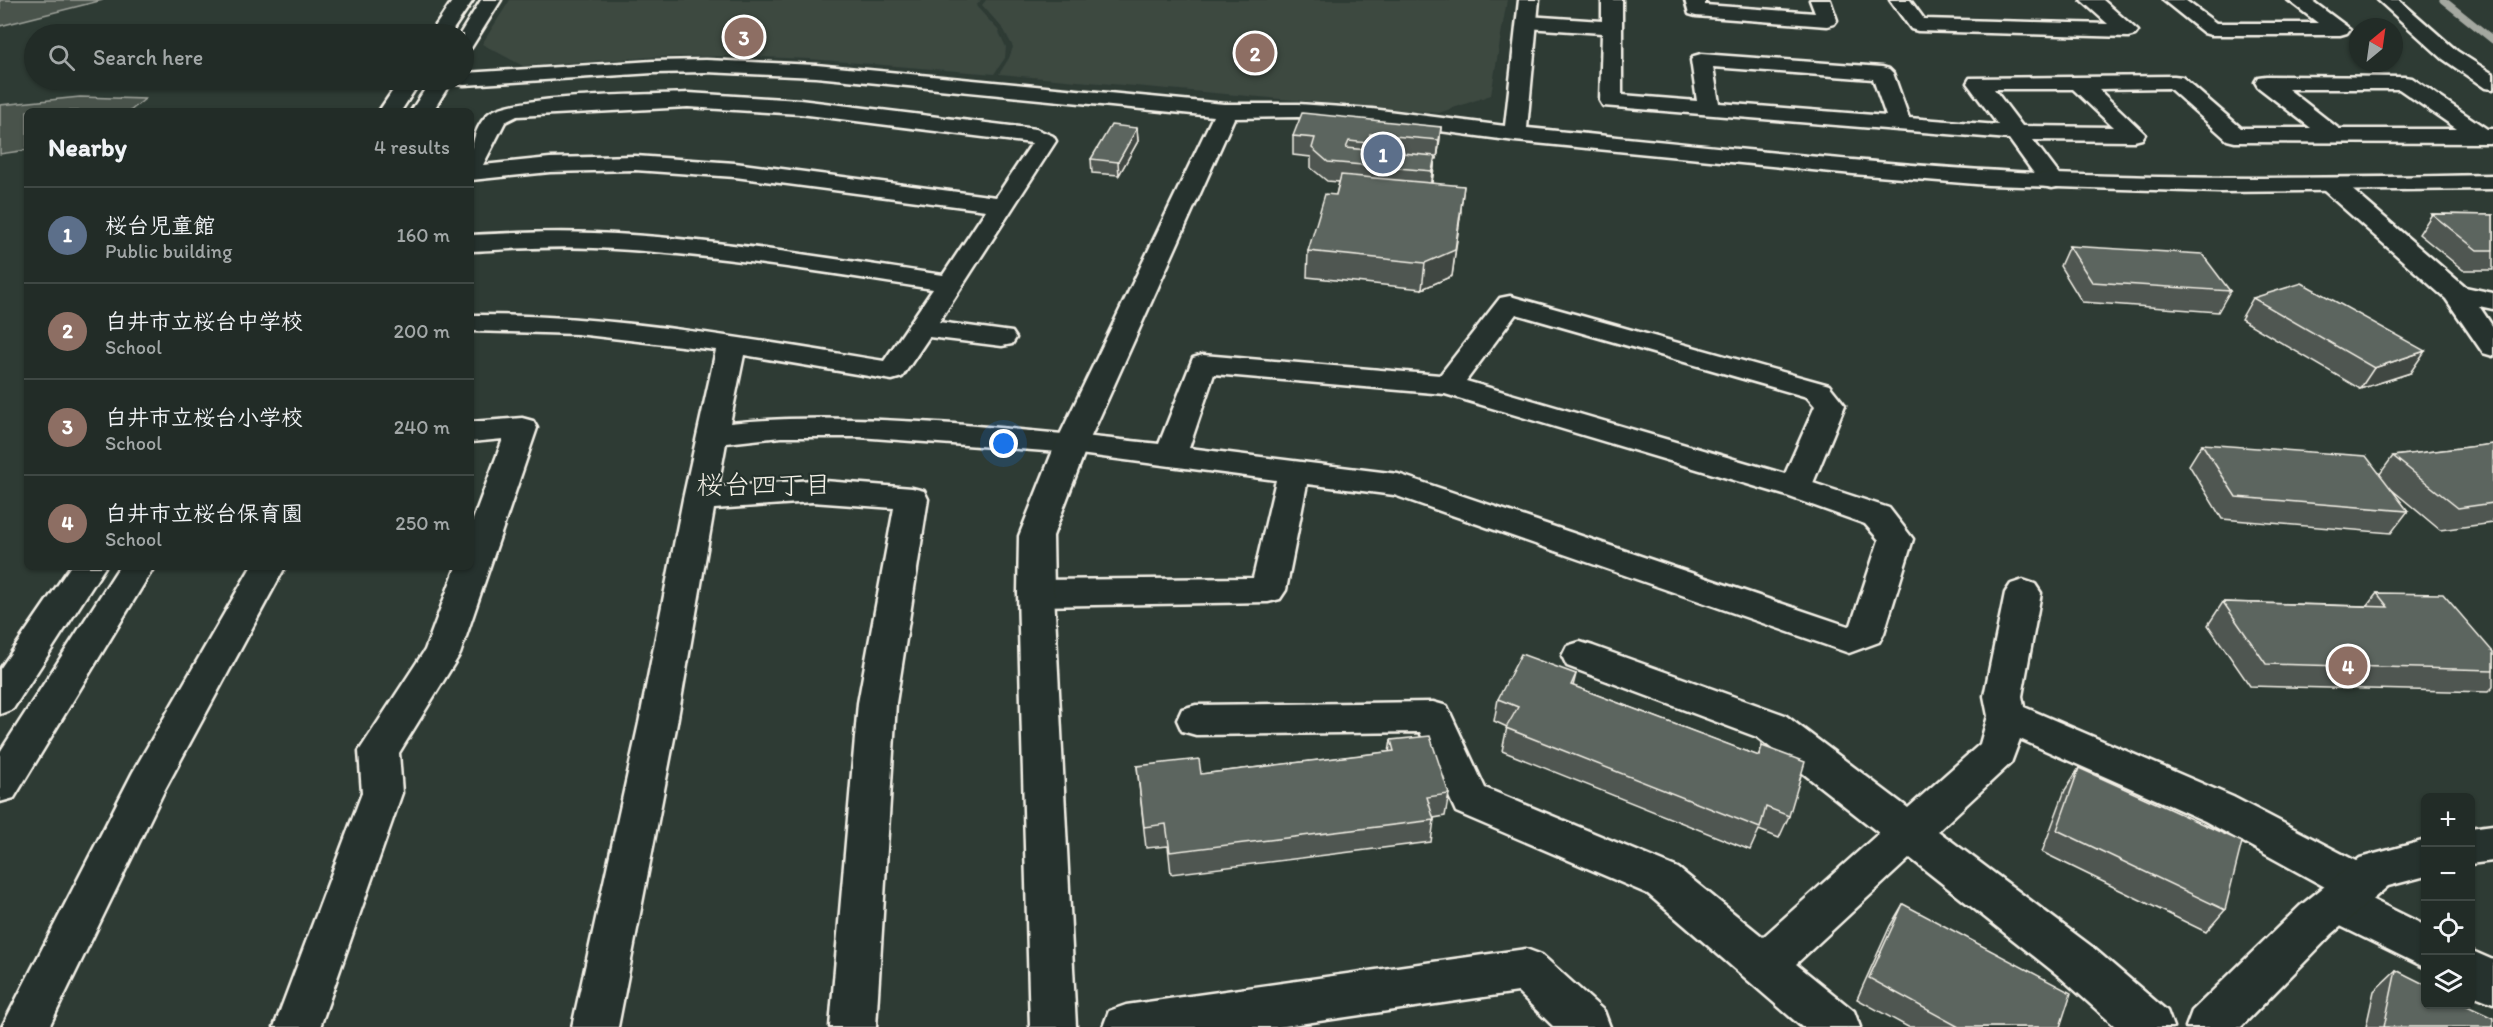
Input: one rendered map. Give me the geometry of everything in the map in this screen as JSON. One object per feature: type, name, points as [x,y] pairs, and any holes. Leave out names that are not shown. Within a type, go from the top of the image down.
[{"type":"street","points":[[447,24],[463,0]]},
{"type":"street","points":[[474,28],[491,0]]},
{"type":"street","points":[[1515,134],[1529,0]]},
{"type":"street","points":[[1612,0],[1611,101],[2015,133],[2134,134],[2079,83]]},
{"type":"street","points":[[1695,0],[1696,10],[1827,20],[1820,0]]},
{"type":"street","points":[[1900,0],[1918,25],[2128,31],[2091,0]]},
{"type":"street","points":[[2174,0],[2211,28],[2340,29],[2298,0]]},
{"type":"street","points":[[2388,0],[2450,55],[2493,83]]},
{"type":"street","points":[[1994,9],[2009,28]]},
{"type":"street","points":[[1527,22],[1612,28]]},
{"type":"street","points":[[1709,109],[1701,60],[1882,73],[1900,124]]},
{"type":"street","points":[[474,79],[652,67],[766,68],[1227,110],[1280,118],[1460,135],[1515,134],[1870,167],[2052,181],[2332,185],[2493,182]]},
{"type":"street","points":[[2052,181],[1977,83],[2174,82],[2235,135],[2487,136]]},
{"type":"street","points":[[2334,135],[2266,82],[2404,83],[2487,136]]},
{"type":"street","points":[[392,108],[404,90]]},
{"type":"street","points":[[425,108],[442,90]]},
{"type":"street","points":[[474,159],[496,118],[513,110],[688,100],[800,107],[1036,136],[1045,141],[923,328],[892,371],[647,332],[558,323],[474,323]]},
{"type":"street","points":[[1053,1027],[1036,593],[1036,536],[1072,443],[1227,110]]},
{"type":"street","points":[[474,173],[550,165],[635,163],[735,170],[1002,206]]},
{"type":"street","points":[[2332,185],[2456,293],[2493,347]]},
{"type":"street","points":[[474,243],[578,238],[682,245],[951,284]]},
{"type":"street","points":[[2456,293],[2493,301]]},
{"type":"street","points":[[1448,385],[1510,304],[1818,391],[1830,405],[1795,488]]},
{"type":"street","points":[[923,328],[1002,338]]},
{"type":"street","points":[[595,1027],[658,723],[699,499],[731,346]]},
{"type":"street","points":[[713,435],[781,426],[859,427],[1072,443],[1170,456],[1294,471],[1398,485],[1849,640],[1866,633],[1896,539],[1877,516],[1795,488],[1448,385],[1203,364],[1170,456]]},
{"type":"street","points":[[474,432],[522,428],[474,564]]},
{"type":"street","points":[[1036,593],[1268,590],[1294,471]]},
{"type":"street","points":[[699,499],[812,491],[912,499],[877,703],[853,1027]]},
{"type":"street","points":[[0,699],[86,570]]},
{"type":"street","points":[[0,786],[135,570]]},
{"type":"street","points":[[25,1027],[147,784],[266,570]]},
{"type":"street","points":[[297,1027],[382,793],[379,751],[442,654],[472,570]]},
{"type":"street","points":[[1764,965],[1997,752],[2007,716],[2003,696],[2024,593]]},
{"type":"street","points":[[1580,656],[1771,726],[2075,961],[2150,1027]]},
{"type":"street","points":[[2007,716],[2219,809],[2348,893],[2421,944]]},
{"type":"street","points":[[1196,720],[1433,717],[1470,800],[1663,881],[1837,1027]]},
{"type":"street","points":[[2475,845],[2493,843]]},
{"type":"street","points":[[2209,1027],[2316,920],[2375,870],[2421,859]]},
{"type":"street","points":[[1125,1027],[1245,1019],[1526,970],[1587,1027]]},
{"type":"street","points":[[2475,973],[2493,982]]},
{"type":"shaded area","points":[[0,0],[103,0],[0,26]]},
{"type":"shaded area","points":[[510,0],[981,0],[976,6],[998,30],[1006,47],[1005,58],[994,74],[809,59],[740,56],[653,57],[523,66],[482,44]]},
{"type":"shaded area","points":[[986,0],[1507,0],[1491,95],[1439,113],[999,74],[1013,47],[1004,30],[982,5]]},
{"type":"shaded area","points":[[80,97],[145,99],[134,108],[24,108],[24,150],[0,154],[0,105]]},
{"type":"building","points":[[1302,113],[1441,127],[1439,140],[1370,134],[1368,143],[1349,141],[1346,148],[1435,156],[1432,171],[1328,162],[1312,148],[1315,138],[1293,136]]},
{"type":"building","points":[[1111,125],[1137,128],[1118,162],[1091,159]]},
{"type":"building","points":[[1341,175],[1464,186],[1455,250],[1425,263],[1308,251],[1325,194],[1336,195]]},
{"type":"building","points":[[2432,214],[2493,215],[2493,250],[2477,250]]},
{"type":"building","points":[[2069,246],[2202,254],[2230,291],[2092,282]]},
{"type":"building","points":[[2302,283],[2425,351],[2374,368],[2253,298]]},
{"type":"building","points":[[2202,444],[2366,456],[2408,511],[2236,497]]},
{"type":"building","points":[[2493,444],[2493,503],[2458,508],[2393,456]]},
{"type":"building","points":[[2377,593],[2443,594],[2493,652],[2493,670],[2266,664],[2223,602],[2388,607]]},
{"type":"building","points":[[1521,654],[1576,674],[1571,685],[1759,756],[1762,746],[1805,762],[1789,816],[1766,807],[1760,828],[1506,728],[1518,707],[1498,699]]},
{"type":"building","points":[[1430,736],[1449,794],[1427,797],[1434,820],[1170,852],[1166,824],[1144,827],[1137,766],[1199,759],[1201,774],[1394,751],[1391,740]]},
{"type":"building","points":[[2079,768],[2242,842],[2225,910],[2057,830]]},
{"type":"building","points":[[1903,904],[2071,993],[2060,1027],[1959,1027],[1869,978]]},
{"type":"building","points":[[2396,970],[2421,982],[2421,1009],[2474,1009],[2493,1018],[2493,1027],[2384,1027]]},
{"type":"waterway","points":[[2443,0],[2493,40]]},
{"type":"place","name":"白井市立桜台小学校","points":[[744,37]]},
{"type":"place","name":"白井市立桜台中学校","points":[[1255,53]]},
{"type":"place","name":"桜台児童館","points":[[1383,154]]},
{"type":"place","name":"白井市立桜台保育園","points":[[2348,666]]},
{"type":"district","name":"桜台四丁目","points":[[764,484]]}]
